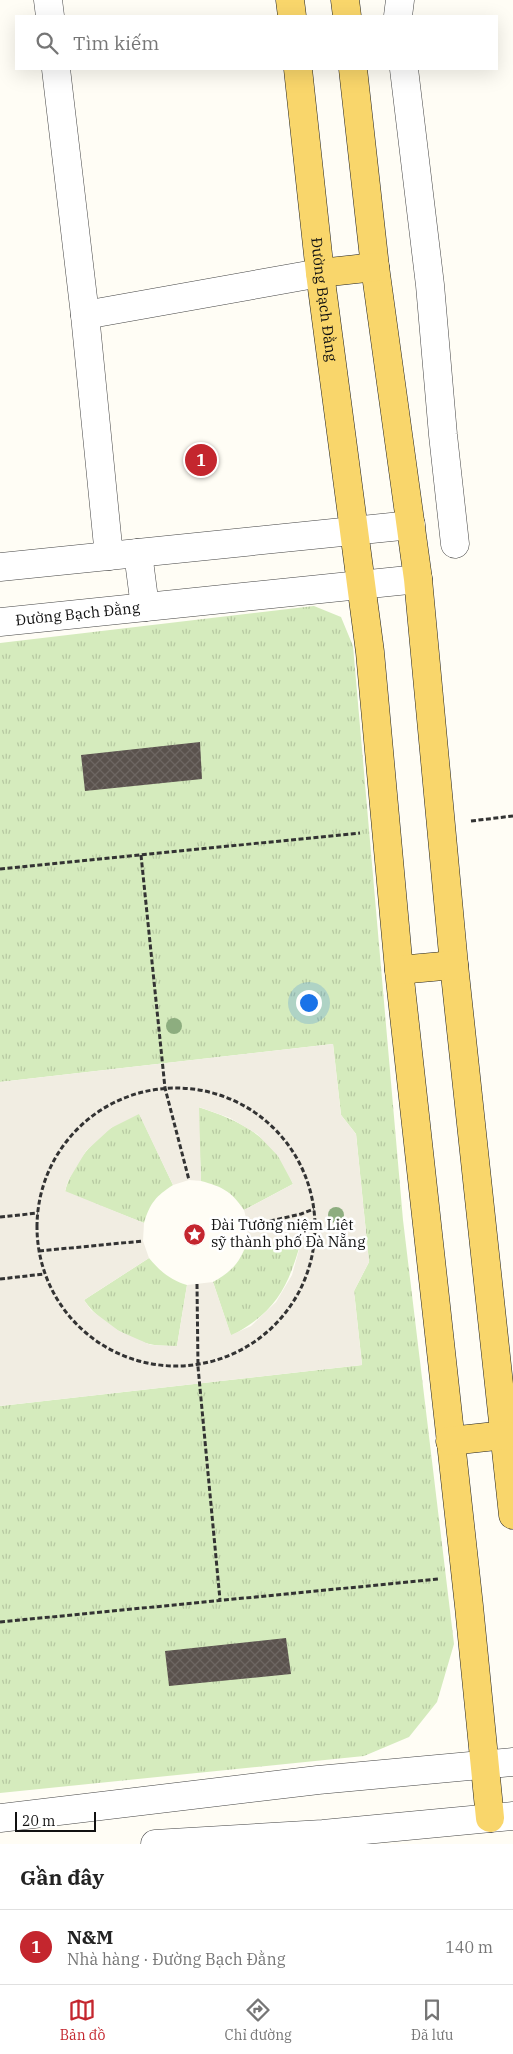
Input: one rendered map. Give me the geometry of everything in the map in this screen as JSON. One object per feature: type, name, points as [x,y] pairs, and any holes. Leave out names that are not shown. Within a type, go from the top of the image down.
[{"type":"main road","points":[[290,0],[292,15]]},
{"type":"main road","points":[[345,0],[347,15]]},
{"type":"main road","name":"Đường Bạch Đằng","points":[[298,70],[320,273],[362,584]]},
{"type":"main road","points":[[353,70],[375,267],[418,579],[454,964],[513,1515]]},
{"type":"main road","points":[[320,273],[375,267]]},
{"type":"main road","points":[[362,584],[371,662],[399,970],[485,1764],[502,1818]]},
{"type":"main road","points":[[399,970],[454,964]]},
{"type":"main road","points":[[450,1441],[505,1435]]},
{"type":"street","points":[[48,0],[50,15]]},
{"type":"street","points":[[398,15],[400,0]]},
{"type":"street","points":[[56,70],[85,315],[109,556]]},
{"type":"street","points":[[404,70],[430,285],[455,544]]},
{"type":"street","points":[[85,315],[320,273]]},
{"type":"street","points":[[0,567],[411,525]]},
{"type":"street","points":[[138,553],[145,607]]},
{"type":"street","name":"Đường Bạch Đằng","points":[[0,622],[418,579]]},
{"type":"street","points":[[0,1818],[318,1780],[513,1762]]},
{"type":"street","points":[[155,1844],[323,1834],[502,1818]]},
{"type":"path","points":[[471,821],[513,816]]},
{"type":"path","points":[[0,869],[369,832]]},
{"type":"path","points":[[141,855],[165,1088],[189,1180]]},
{"type":"path","points":[[165,1088],[210,1091],[251,1109],[285,1139],[307,1177],[314,1209],[316,1221],[311,1266],[292,1306],[262,1338],[222,1360],[198,1367],[178,1367],[133,1360],[95,1341],[64,1312],[44,1274],[35,1232],[41,1190],[58,1151],[86,1119],[123,1098],[165,1088]]},
{"type":"path","points":[[248,1226],[301,1214],[314,1209]]},
{"type":"path","points":[[0,1217],[38,1213]]},
{"type":"path","points":[[39,1251],[143,1241]]},
{"type":"path","points":[[0,1279],[44,1274]]},
{"type":"path","points":[[197,1284],[198,1367],[220,1600]]},
{"type":"path","points":[[0,1622],[445,1579]]},
{"type":"green space","points":[[314,606],[341,617],[353,646],[403,1220],[454,1644],[437,1702],[409,1737],[364,1756],[0,1793],[0,1406],[362,1365],[354,1291],[369,1262],[356,1134],[341,1115],[333,1044],[0,1082],[0,643]]},
{"type":"green space","points":[[198,1107],[243,1125],[262,1139],[279,1157],[293,1184],[244,1210],[235,1198],[226,1191],[201,1181]]},
{"type":"green space","points":[[139,1113],[173,1185],[154,1201],[144,1223],[65,1192],[72,1174],[89,1148],[111,1128]]},
{"type":"green space","points":[[247,1243],[300,1245],[290,1275],[277,1299],[258,1318],[231,1336],[213,1282],[234,1266]]},
{"type":"green space","points":[[149,1258],[166,1274],[187,1285],[177,1346],[159,1346],[130,1337],[97,1315],[84,1300]]},
{"type":"shaded area","points":[[333,1044],[341,1115],[356,1134],[369,1262],[354,1291],[362,1365],[0,1406],[0,1082]],"holes":[[[199,1107],[230,1118],[257,1134],[278,1156],[293,1184],[244,1210],[248,1226],[247,1243],[300,1246],[292,1275],[276,1302],[251,1326],[231,1335],[213,1282],[187,1285],[177,1346],[151,1345],[119,1331],[91,1310],[84,1300],[149,1258],[143,1241],[144,1223],[65,1191],[68,1181],[86,1151],[111,1128],[139,1114],[173,1185],[189,1180],[201,1181]]]},
{"type":"building","points":[[200,742],[202,779],[85,791],[81,755]]},
{"type":"building","points":[[286,1638],[291,1674],[169,1686],[165,1651]]},
{"type":"place","name":"N&M","points":[[201,460]]},
{"type":"place","name":"Đài Tưởng niệm Liệt sỹ thành phố Đà Nẵng","points":[[195,1234]]}]
